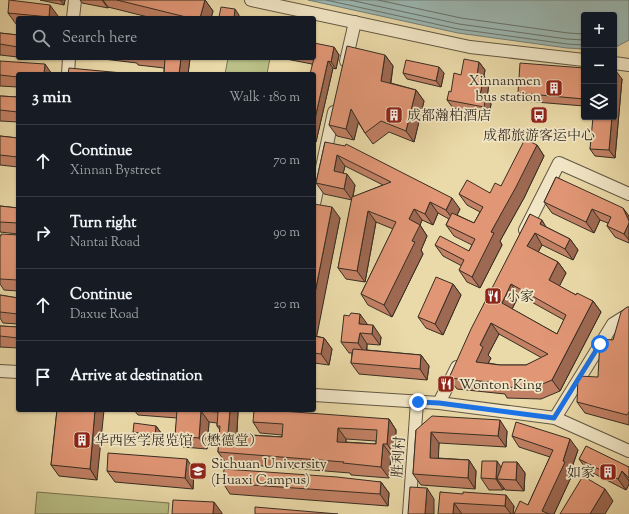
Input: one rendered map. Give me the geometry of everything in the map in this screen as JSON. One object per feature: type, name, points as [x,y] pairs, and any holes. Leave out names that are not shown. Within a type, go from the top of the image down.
[{"type":"street","points":[[73,16],[75,0]]},
{"type":"street","points":[[251,0],[470,47],[581,60]]},
{"type":"street","points":[[343,76],[355,22]]},
{"type":"street","points":[[68,72],[69,60]]},
{"type":"street","points":[[617,63],[629,65]]},
{"type":"street","points":[[316,195],[338,98]]},
{"type":"street","points":[[520,241],[559,163],[629,194]]},
{"type":"street","points":[[554,418],[613,324],[629,314]]},
{"type":"street","points":[[439,403],[464,354]]},
{"type":"street","points":[[0,371],[16,372]]},
{"type":"street","points":[[316,395],[439,403],[554,418],[629,451]]},
{"type":"street","name":"胜利村","points":[[409,514],[418,402]]},
{"type":"green space","points":[[228,60],[270,60],[267,72],[225,72]]},
{"type":"green space","points":[[37,492],[169,503],[168,514],[35,514]]},
{"type":"water","points":[[308,0],[629,0],[629,40],[617,46],[617,12],[581,12],[581,49],[458,33]]},
{"type":"building","points":[[9,0],[50,5],[49,16],[8,13]]},
{"type":"building","points":[[117,0],[205,0],[201,16],[182,16]]},
{"type":"building","points":[[221,7],[235,9],[234,16],[219,16]]},
{"type":"building","points":[[0,33],[16,35],[16,47],[0,44]]},
{"type":"building","points":[[316,43],[334,47],[331,62],[328,61],[316,114],[316,72],[310,72],[314,60],[316,60]]},
{"type":"building","points":[[347,46],[385,55],[381,81],[416,90],[406,131],[381,121],[365,133],[351,109],[346,129],[329,125]]},
{"type":"building","points":[[464,59],[479,62],[477,75],[484,76],[480,95],[486,96],[484,107],[447,100],[449,91],[451,92],[454,73],[461,75]]},
{"type":"building","points":[[165,60],[181,60],[179,72],[164,72]]},
{"type":"building","points":[[406,60],[439,67],[436,81],[403,73]]},
{"type":"building","points":[[0,61],[45,64],[44,72],[16,72],[16,77],[0,75]]},
{"type":"building","name":"Xinnanmen bus station","points":[[520,63],[581,68],[581,99],[518,93]]},
{"type":"building","points":[[69,68],[112,72],[68,72]]},
{"type":"building","points":[[0,96],[16,97],[16,112],[0,110]]},
{"type":"building","points":[[593,120],[612,120],[609,150],[590,149]]},
{"type":"building","points":[[0,136],[16,138],[16,157],[0,155]]},
{"type":"building","points":[[525,139],[537,145],[491,232],[494,233],[472,277],[459,270],[464,260],[435,245],[440,236],[469,251],[475,239],[446,225],[452,213],[474,223],[483,207],[459,194],[467,180],[490,193],[495,183],[501,186]]},
{"type":"building","points":[[325,142],[345,146],[346,144],[452,198],[446,210],[430,202],[425,214],[414,209],[409,219],[420,225],[412,241],[415,242],[384,305],[361,294],[396,222],[368,211],[357,271],[338,268],[352,197],[391,182],[337,155],[334,171],[347,174],[344,189],[316,183]]},
{"type":"building","points":[[556,177],[623,208],[629,221],[624,234],[607,226],[611,217],[592,209],[586,222],[544,202]]},
{"type":"building","points":[[316,204],[332,207],[316,288]]},
{"type":"building","points":[[0,206],[16,208],[16,223],[0,222]]},
{"type":"building","points":[[530,214],[542,220],[540,224],[570,239],[565,249],[535,233],[527,246],[558,262],[549,280],[576,295],[577,293],[593,301],[552,380],[533,388],[499,387],[499,383],[449,378],[471,329]],"holes":[[[511,284],[566,315],[557,334],[502,303]],[[491,323],[548,354],[526,365],[500,365],[476,362],[483,347],[480,345]]]},
{"type":"building","points":[[1,234],[16,235],[16,280],[0,279]]},
{"type":"building","points":[[436,277],[453,284],[435,324],[418,317]]},
{"type":"building","points":[[0,295],[16,298],[16,314],[0,312]]},
{"type":"building","points":[[629,307],[629,412],[627,415],[577,402],[578,376],[598,377],[600,339],[613,340],[621,312]]},
{"type":"building","points":[[351,313],[360,314],[359,324],[373,325],[372,334],[360,333],[358,343],[341,342],[344,315],[349,316]]},
{"type":"building","points":[[0,326],[16,327],[16,338],[0,336]]},
{"type":"building","points":[[316,336],[324,338],[321,354],[316,353]]},
{"type":"building","points":[[353,349],[421,355],[420,369],[351,363]]},
{"type":"building","name":"华西医学展览馆（懋德堂）","points":[[57,412],[95,412],[90,469],[51,465]]},
{"type":"building","points":[[177,412],[201,412],[199,438],[175,436]]},
{"type":"building","points":[[218,412],[230,412],[228,434],[282,437],[283,424],[253,422],[254,412],[295,412],[389,419],[387,444],[383,444],[381,467],[343,463],[344,462],[218,452],[220,426],[217,426]],"holes":[[[338,428],[377,430],[376,444],[337,442]]]},
{"type":"building","points":[[432,416],[500,420],[498,436],[431,432],[430,458],[469,460],[468,478],[413,474],[416,430]]},
{"type":"building","points":[[516,422],[570,439],[563,461],[565,462],[542,511],[549,514],[514,514],[520,501],[528,505],[553,450],[512,436]]},
{"type":"building","points":[[134,423],[156,426],[155,435],[133,432]]},
{"type":"building","points":[[586,446],[629,467],[629,478],[622,471],[618,479],[579,459]]},
{"type":"building","points":[[108,453],[187,459],[185,478],[107,471]]},
{"type":"building","points":[[482,461],[497,461],[496,479],[481,478]]},
{"type":"building","points":[[503,462],[517,462],[516,480],[497,479]]},
{"type":"building","points":[[224,469],[337,477],[381,482],[380,494],[223,483]]},
{"type":"building","points":[[583,476],[605,489],[590,514],[560,514]]},
{"type":"building","points":[[410,487],[427,488],[425,514],[408,514]]},
{"type":"building","points":[[440,492],[506,495],[505,506],[454,503],[453,514],[438,514]]},
{"type":"building","points":[[173,500],[214,502],[213,514],[172,514]]},
{"type":"building","points":[[255,507],[338,514],[255,514]]},
{"type":"place","name":"Xinnanmen bus station","points":[[554,88]]},
{"type":"place","name":"成都瀚柏酒店","points":[[394,115]]},
{"type":"place","name":"成都旅游客运中心","points":[[539,115]]},
{"type":"place","name":"小家","points":[[493,296]]},
{"type":"place","name":"Wonton King","points":[[446,384]]},
{"type":"place","name":"华西医学展览馆（懋德堂）","points":[[82,440]]},
{"type":"place","name":"Sichuan University (Huaxi Campus)","points":[[198,471]]},
{"type":"place","name":"如家","points":[[608,472]]},
{"type":"route","points":[[418,402],[439,403],[554,418],[600,344]]}]
